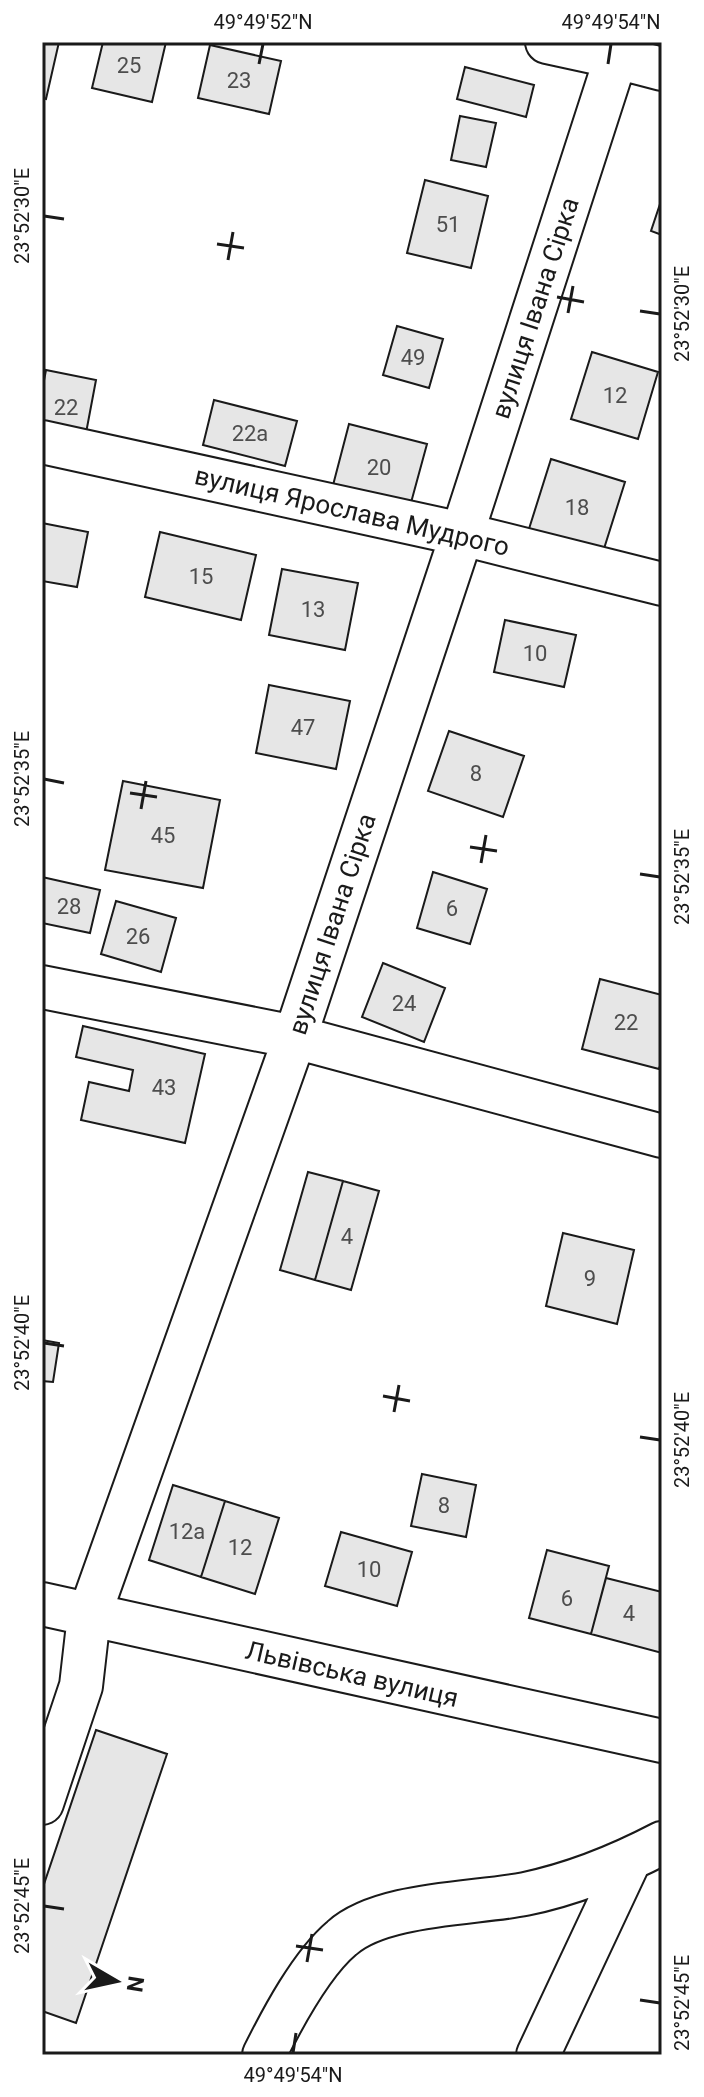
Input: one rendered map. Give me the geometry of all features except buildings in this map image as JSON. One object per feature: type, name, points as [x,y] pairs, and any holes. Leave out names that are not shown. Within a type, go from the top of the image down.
[{"type":"street","points":[[547,42],[619,49],[662,69]]},
{"type":"street","name":"вулиця Івана Сірка","points":[[42,1803],[81,1686],[89,1616],[295,1037],[619,49]]},
{"type":"street","name":"вулиця Ярослава Мудрого","points":[[42,442],[462,534],[662,584]]},
{"type":"street","points":[[42,987],[295,1037],[662,1136]]},
{"type":"street","name":"Львівська вулиця","points":[[42,1604],[662,1741]]},
{"type":"street","points":[[264,2055],[284,2015],[322,1959],[343,1936],[370,1922],[401,1912],[569,1884],[646,1851]]},
{"type":"street","points":[[538,2055],[646,1851]]}]
